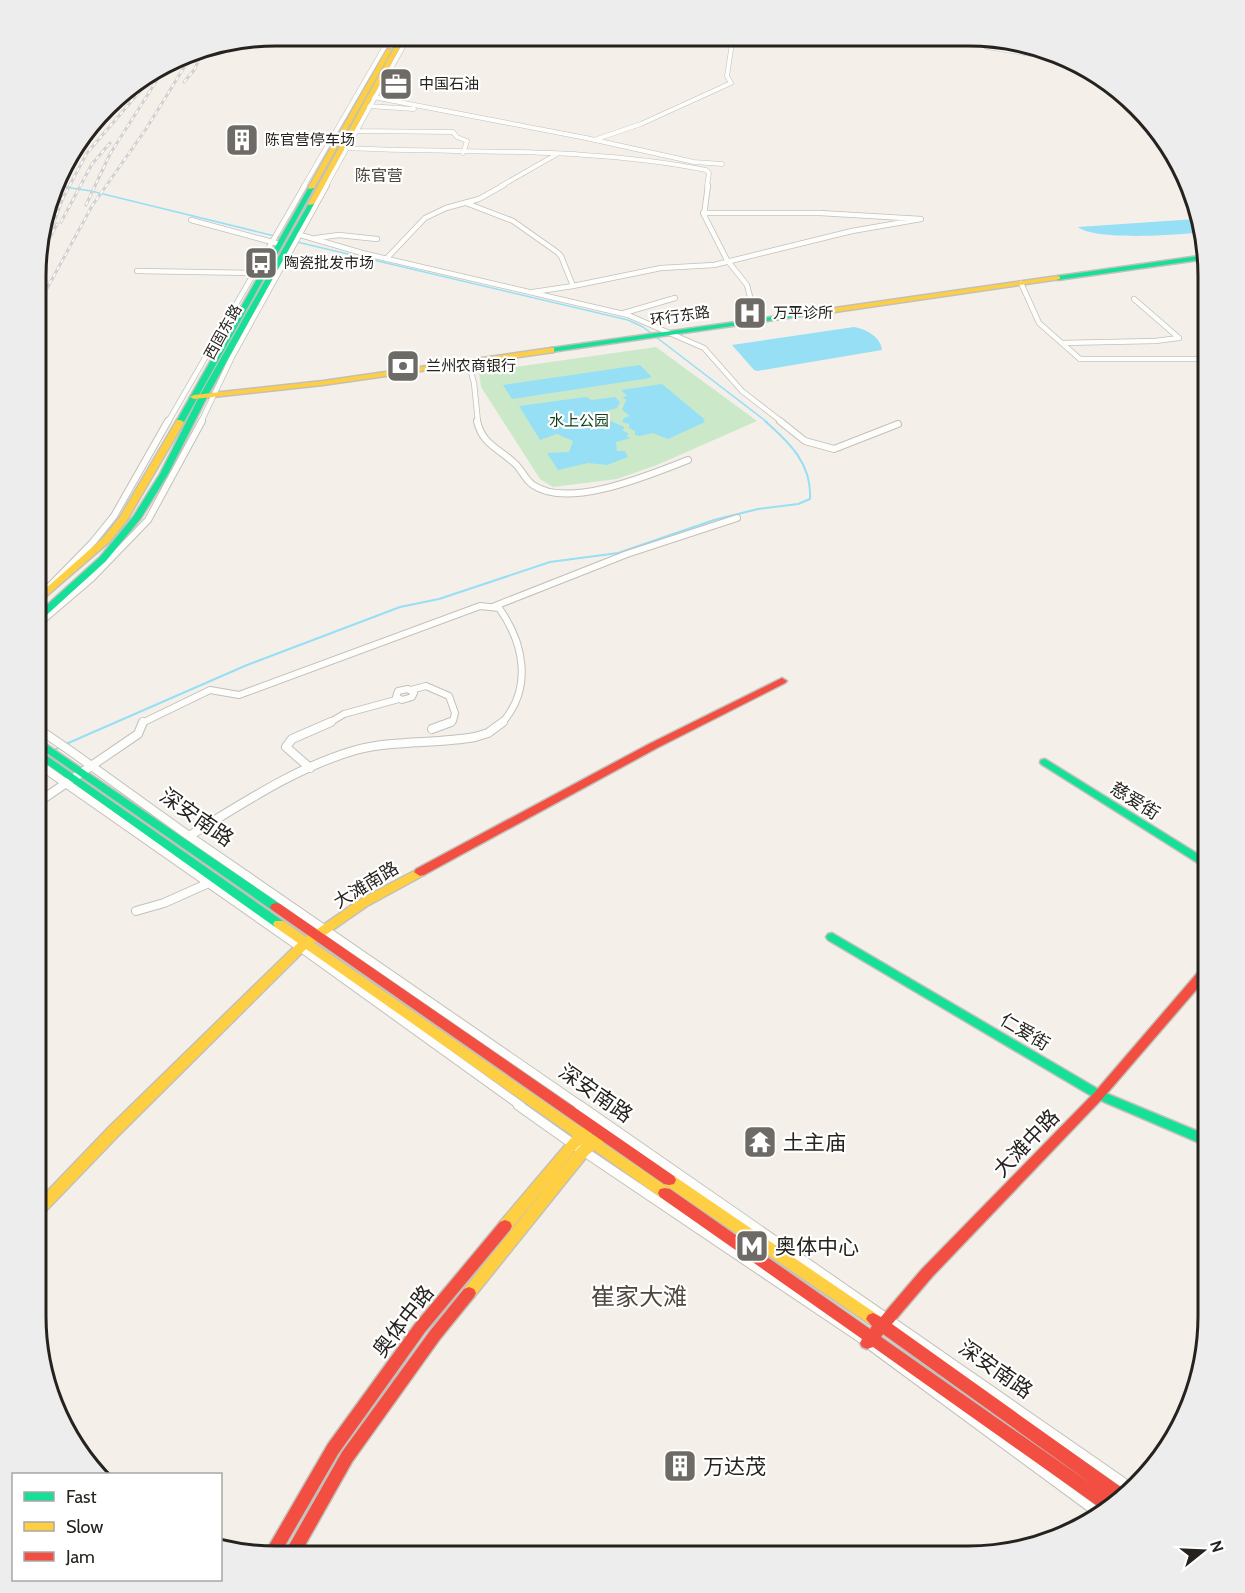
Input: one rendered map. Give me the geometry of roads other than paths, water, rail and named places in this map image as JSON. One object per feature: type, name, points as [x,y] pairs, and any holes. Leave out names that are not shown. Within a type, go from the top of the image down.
[{"type":"main road","name":"西固东路","points":[[287,239],[392,46]]},
{"type":"main road","name":"西固东路","points":[[46,592],[106,540],[124,518],[198,397],[247,310],[263,274],[345,148],[399,46]]},
{"type":"main road","name":"环行东路","points":[[198,397],[468,362],[1198,258]]},
{"type":"main road","name":"西固东路","points":[[46,611],[84,577],[136,519],[173,458],[198,397]]},
{"type":"main road","name":"大滩南路","points":[[46,1202],[114,1131],[303,945],[363,903],[653,746],[783,681]]},
{"type":"main road","name":"深安南路","points":[[47,762],[320,933],[603,1135],[885,1321],[1116,1492]]},
{"type":"main road","name":"慈爱街","points":[[1045,762],[1198,859]]},
{"type":"main road","name":"深安南路","points":[[73,777],[303,945],[594,1144],[1104,1502]]},
{"type":"main road","name":"仁爱街","points":[[832,937],[1099,1095],[1198,1137]]},
{"type":"main road","name":"大滩中路","points":[[870,1339],[927,1273],[1099,1095],[1198,980]]},
{"type":"main road","name":"奥体中路","points":[[277,1546],[333,1449],[420,1328],[573,1144],[592,1127]]},
{"type":"main road","name":"奥体中路","points":[[297,1546],[347,1457],[435,1335],[583,1151],[603,1135]]},
{"type":"main road","points":[[311,1486],[329,1490]]},
{"type":"street","points":[[198,397],[287,239],[386,46]]},
{"type":"street","points":[[345,148],[358,131],[371,102],[403,46]]},
{"type":"street","points":[[593,140],[641,124],[731,83],[727,76],[732,46]]},
{"type":"street","points":[[989,47],[1024,53]]},
{"type":"street","points":[[371,102],[546,135]]},
{"type":"street","points":[[371,102],[593,140],[694,162],[722,164]]},
{"type":"street","points":[[358,131],[453,132],[457,137],[467,141],[463,153]]},
{"type":"street","points":[[345,148],[557,154],[666,162],[706,170],[709,173],[703,213],[727,260],[747,285],[756,320]]},
{"type":"street","points":[[386,259],[425,218],[438,211],[479,199],[557,154]]},
{"type":"street","points":[[466,203],[513,221],[557,252],[561,256],[573,286]]},
{"type":"street","points":[[533,292],[661,268],[714,265],[862,229],[921,219],[820,213],[703,213]]},
{"type":"street","points":[[191,220],[287,239],[339,235],[377,238]]},
{"type":"street","points":[[311,238],[386,259],[621,314],[653,324],[666,333],[704,348],[742,391],[805,441],[834,448],[844,447],[898,424]]},
{"type":"street","points":[[46,617],[92,578],[148,520],[198,397],[263,274],[137,270]]},
{"type":"street","points":[[1021,283],[1039,323],[1080,359],[1198,359]]},
{"type":"street","points":[[621,314],[675,298]]},
{"type":"street","points":[[1062,343],[1155,341],[1179,338],[1134,299]]},
{"type":"street","points":[[468,362],[468,372],[473,381],[477,426],[483,439],[515,463],[535,486],[554,492],[600,489],[625,483],[688,460]]},
{"type":"street","points":[[46,796],[138,734],[142,722],[210,690],[238,695],[480,606],[495,606],[627,554],[736,518]]},
{"type":"street","points":[[189,836],[293,775],[310,768],[378,745],[469,738],[497,729],[515,701],[522,666],[519,644],[509,622],[495,606]]},
{"type":"street","points":[[310,768],[286,747],[292,739],[326,725],[344,714],[399,699],[412,698],[414,693],[411,690],[417,686],[426,685],[449,696],[455,713],[453,721],[432,729]]},
{"type":"street","name":"深安南路","points":[[46,734],[320,933],[1125,1484]]},
{"type":"street","points":[[136,911],[164,903],[213,881]]},
{"type":"street","name":"深安南路","points":[[303,945],[583,1151],[870,1339],[1094,1509]]},
{"type":"water","points":[[1191,219],[1194,233],[1119,236],[1087,231],[1078,227]]},
{"type":"water","points":[[854,327],[872,334],[879,341],[882,350],[757,371],[732,345]]},
{"type":"water","points":[[640,365],[651,376],[650,378],[512,399],[503,385]]},
{"type":"water","points":[[662,384],[705,422],[668,439],[653,433],[635,435],[635,431],[629,428],[629,424],[622,422],[624,418],[630,416],[622,410],[626,400],[623,397],[627,396],[621,390]]},
{"type":"water","points":[[586,397],[592,400],[615,397],[620,402],[617,408],[592,415],[601,424],[611,421],[624,427],[623,431],[628,433],[627,437],[631,438],[616,442],[617,451],[625,451],[628,457],[607,465],[588,463],[558,470],[547,453],[569,452],[573,441],[557,434],[540,440],[519,406]]},
{"type":"waterway","points":[[65,187],[91,191],[283,238]]},
{"type":"waterway","points":[[297,242],[628,320],[643,327],[767,422]]},
{"type":"waterway","points":[[66,744],[247,665],[400,607],[439,599],[550,562],[618,553],[714,520],[758,509],[798,504],[810,499],[807,475],[798,455],[765,421]]},
{"type":"waterway","points":[[46,753],[61,747]]},
{"type":"railway","points":[[184,82],[195,69],[198,61]]},
{"type":"railway","points":[[46,290],[92,206],[146,129],[185,66]]},
{"type":"railway","points":[[86,205],[110,154],[157,80]]},
{"type":"railway","points":[[52,228],[63,198],[87,153],[139,93]]},
{"type":"railway","points":[[61,222],[92,164],[110,143]]},
{"type":"railway","points":[[50,238],[57,224]]},
{"type":"place","name":"中国石油","points":[[396,84]]},
{"type":"place","name":"陈官营停车场","points":[[242,140]]},
{"type":"place","name":"陶瓷批发市场","points":[[261,263]]},
{"type":"place","name":"万平诊所","points":[[750,313]]},
{"type":"place","name":"兰州农商银行","points":[[403,366]]},
{"type":"place","name":"土主庙","points":[[760,1142]]},
{"type":"place","name":"奥体中心","points":[[752,1246]]},
{"type":"place","name":"万达茂","points":[[680,1466]]},
{"type":"district","name":"陈官营","points":[[379,175]]},
{"type":"district","name":"崔家大滩","points":[[639,1296]]},
{"type":"park label","name":"水上公园","points":[[579,421]]}]
